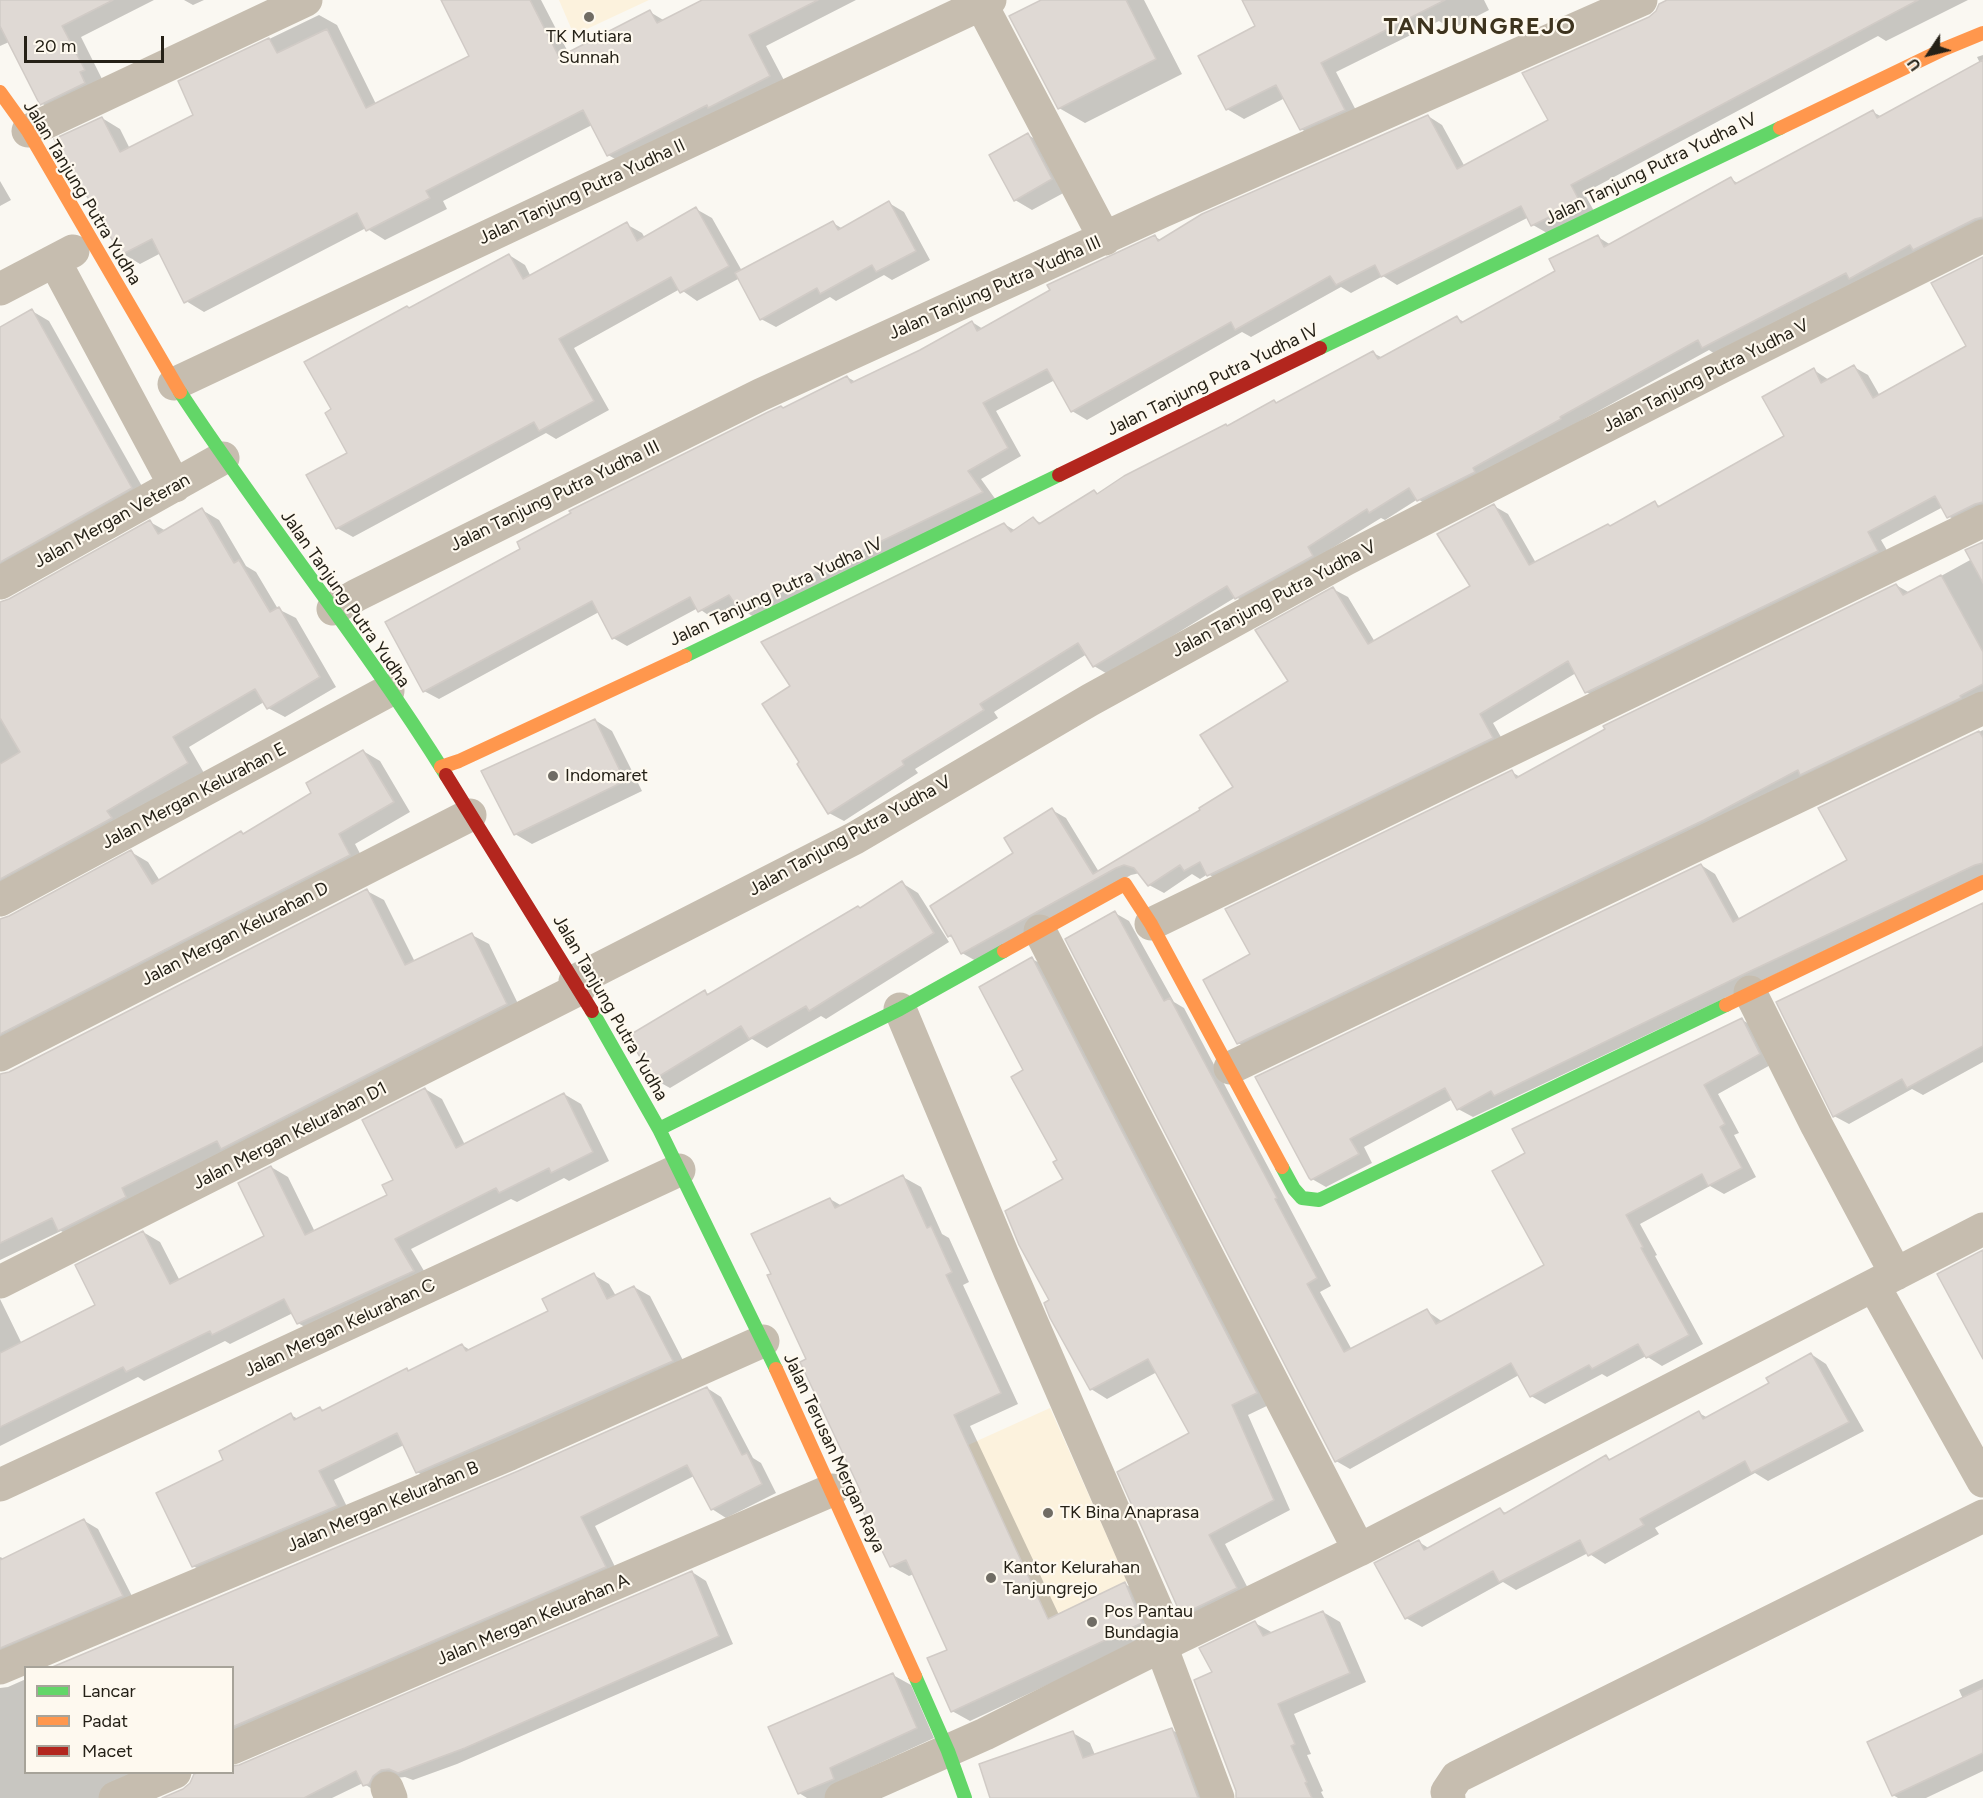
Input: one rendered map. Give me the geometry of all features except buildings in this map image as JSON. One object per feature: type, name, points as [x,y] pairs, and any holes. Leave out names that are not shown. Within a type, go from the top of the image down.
[{"type":"street","points":[[28,131],[306,0]]},
{"type":"street","name":"Jalan Tanjung Putra Yudha III","points":[[345,602],[760,395],[1105,238],[1641,0]]},
{"type":"street","points":[[984,1],[1105,238]]},
{"type":"street","name":"Jalan Tanjung Putra Yudha II","points":[[174,384],[984,1]]},
{"type":"street","name":"Jalan Tanjung Putra Yudha IV","points":[[441,767],[459,761],[763,620],[1443,288],[1934,54],[1983,33]]},
{"type":"street","name":"Jalan Tanjung Putra Yudha","points":[[0,92],[28,131],[174,384],[224,458],[345,602],[387,691],[441,767],[577,985],[659,1129]]},
{"type":"street","name":"Jalan Tanjung Putra Yudha V","points":[[577,985],[855,838],[1090,699],[1346,559],[1983,236]]},
{"type":"street","points":[[0,289],[92,242]]},
{"type":"street","points":[[55,262],[175,486]]},
{"type":"street","name":"Jalan Mergan Veteran","points":[[0,584],[224,458]]},
{"type":"street","points":[[1151,924],[1983,521]]},
{"type":"street","name":"Jalan Mergan Kelurahan E","points":[[0,900],[387,691]]},
{"type":"street","points":[[1230,1068],[1983,708]]},
{"type":"street","name":"Jalan Mergan Kelurahan D","points":[[0,1055],[470,815]]},
{"type":"street","points":[[659,1129],[900,1009],[1125,884],[1151,924],[1294,1189],[1302,1198],[1319,1200],[1983,882]]},
{"type":"street","points":[[1040,931],[1359,1550]]},
{"type":"street","name":"Jalan Mergan Kelurahan D1","points":[[0,1282],[577,985]]},
{"type":"street","points":[[1750,992],[1816,1126],[1885,1280],[1983,1481]]},
{"type":"street","points":[[900,1009],[1166,1644],[1218,1798]]},
{"type":"street","name":"Jalan Terusan Mergan Raya","points":[[659,1129],[763,1341],[832,1490],[948,1751],[965,1798]]},
{"type":"street","name":"Jalan Mergan Kelurahan C","points":[[0,1485],[680,1170]]},
{"type":"street","points":[[841,1798],[948,1751],[1359,1550],[1983,1229]]},
{"type":"street","name":"Jalan Mergan Kelurahan B","points":[[0,1668],[510,1454],[763,1341]]},
{"type":"street","name":"Jalan Mergan Kelurahan A","points":[[234,1747],[832,1490]]},
{"type":"street","points":[[1449,1798],[1447,1792],[1457,1777],[1983,1516]]},
{"type":"street","points":[[115,1798],[173,1774]]},
{"type":"shaded area","name":"TK Mutiara Sunnah","points":[[559,0],[649,0],[574,35]]},
{"type":"shaded area","name":"TK Bina Anaprasa","points":[[1050,1408],[1127,1581],[1048,1619],[968,1445]]},
{"type":"traffic: fast","points":[[1320,348],[1780,128]]},
{"type":"traffic: fast","points":[[180,392],[382,678],[446,775]]},
{"type":"traffic: fast","points":[[685,656],[1059,475]]},
{"type":"traffic: fast","points":[[659,1129],[900,1009],[1004,951]]},
{"type":"traffic: fast","points":[[1282,1167],[1294,1189],[1302,1198],[1319,1200],[1726,1005]]},
{"type":"traffic: fast","points":[[592,1011],[659,1129],[776,1369]]},
{"type":"traffic: fast","points":[[915,1676],[948,1751],[965,1798]]},
{"type":"traffic: slow","points":[[1780,128],[1944,49],[1983,33]]},
{"type":"traffic: slow","points":[[0,92],[28,131],[180,392]]},
{"type":"traffic: slow","points":[[441,767],[459,761],[685,656]]},
{"type":"traffic: slow","points":[[1726,1005],[1983,882]]},
{"type":"traffic: slow","points":[[1004,951],[1125,884],[1151,924],[1282,1167]]},
{"type":"traffic: slow","points":[[776,1369],[915,1676]]},
{"type":"traffic: jam","points":[[1059,475],[1320,348]]},
{"type":"traffic: jam","points":[[446,775],[592,1011]]},
{"type":"place","name":"TK Mutiara Sunnah","points":[[589,17]]},
{"type":"place","name":"Indomaret","points":[[553,776]]},
{"type":"place","name":"TK Bina Anaprasa","points":[[1048,1513]]},
{"type":"place","name":"Kantor Kelurahan Tanjungrejo","points":[[991,1578]]},
{"type":"place","name":"Pos Pantau Bundagia","points":[[1092,1622]]},
{"type":"district","name":"TANJUNGREJO","points":[[1480,27]]}]
